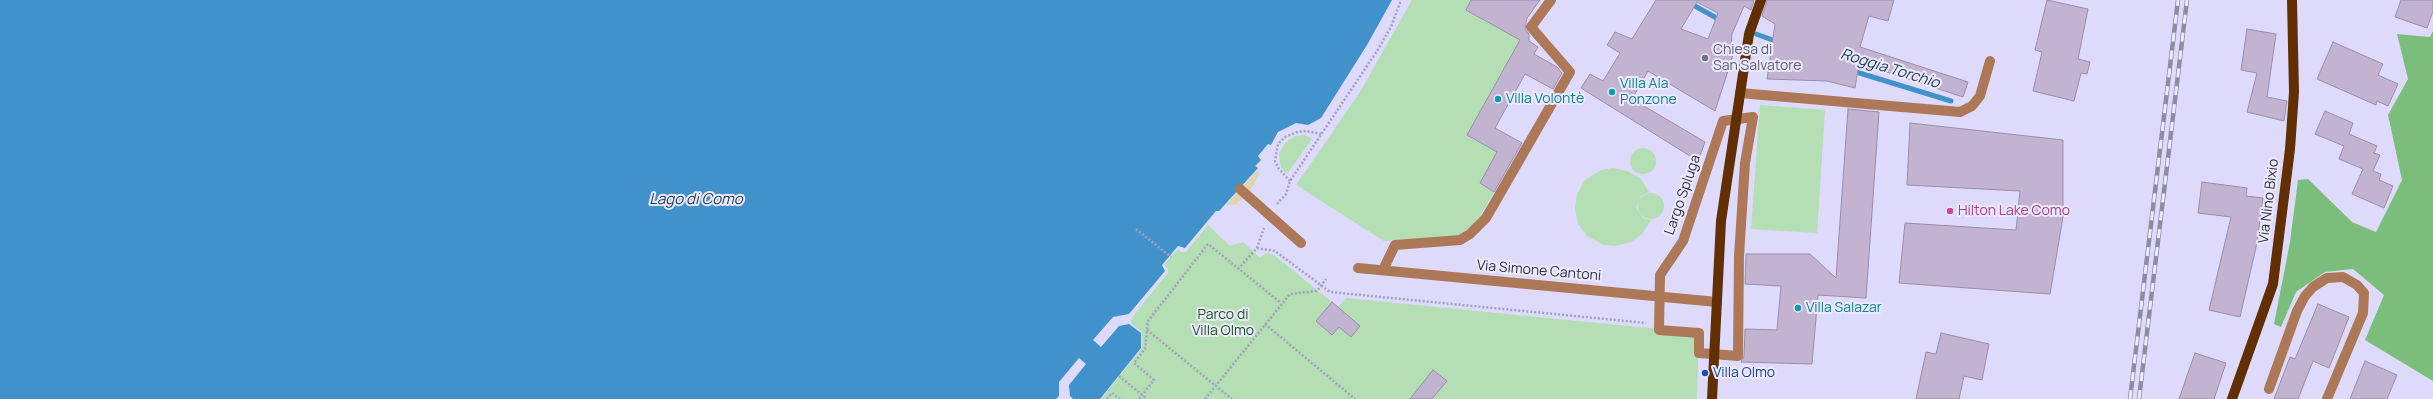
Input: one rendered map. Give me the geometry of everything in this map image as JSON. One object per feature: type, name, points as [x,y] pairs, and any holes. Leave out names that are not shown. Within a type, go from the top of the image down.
[{"type":"main road","points":[[1712,399],[1721,221],[1735,119],[1749,34],[1761,0]]},
{"type":"main road","name":"Via Nino Bixio","points":[[2232,399],[2273,284],[2294,92],[2292,0]]},
{"type":"street","points":[[1383,270],[1395,245],[1460,240],[1470,234],[1486,218],[1570,72],[1531,27],[1551,0]]},
{"type":"street","points":[[1740,93],[1960,112],[1972,106],[1980,96],[1990,61]]},
{"type":"street","points":[[1659,324],[1659,330],[1700,333],[1698,353],[1738,356],[1739,256],[1744,170],[1753,117],[1735,119]]},
{"type":"street","name":"Largo Spluga","points":[[1659,324],[1660,274],[1683,241],[1723,121],[1735,119]]},
{"type":"street","points":[[1240,189],[1302,243]]},
{"type":"street","name":"Via Simone Cantoni","points":[[1358,268],[1717,302]]},
{"type":"street","points":[[2269,389],[2297,311],[2305,296],[2313,287],[2327,278],[2343,277],[2357,285],[2364,292],[2364,313],[2327,399]]},
{"type":"path","points":[[1286,194],[1290,181],[1377,51],[1390,27],[1401,0]]},
{"type":"path","points":[[1290,181],[1279,169],[1275,161],[1278,144],[1285,137],[1297,132],[1306,131],[1321,134]]},
{"type":"path","points":[[1136,229],[1171,257]]},
{"type":"path","points":[[1139,399],[1154,380],[1134,363],[1145,349],[1148,320],[1208,244],[1281,303]]},
{"type":"path","points":[[1238,269],[1257,248],[1275,251],[1330,292],[1659,324]]},
{"type":"path","points":[[1205,399],[1281,303],[1290,294],[1317,291],[1326,278]]},
{"type":"path","points":[[1265,324],[1355,399]]},
{"type":"path","points":[[1147,330],[1232,399]]},
{"type":"path","points":[[1119,376],[1147,399]]},
{"type":"path","points":[[1107,399],[1112,393],[1120,399]]},
{"type":"green space","points":[[1412,0],[1471,0],[1466,10],[1520,40],[1467,135],[1497,152],[1480,183],[1494,192],[1480,216],[1473,225],[1459,235],[1384,241],[1296,185],[1360,92]]},
{"type":"green space","points":[[2433,31],[2433,381],[2365,340],[2384,295],[2353,269],[2325,272],[2296,292],[2281,327],[2274,324],[2290,242],[2298,180],[2308,179],[2352,222],[2376,232],[2402,180],[2388,115],[2408,79],[2397,34],[2430,37]]},
{"type":"green space","points":[[1760,105],[1825,110],[1817,233],[1751,229]]},
{"type":"green space","points":[[1305,135],[1312,139],[1287,174],[1281,168],[1279,154],[1285,143],[1295,136]]},
{"type":"green space","points":[[1643,148],[1652,152],[1656,161],[1652,170],[1643,174],[1634,170],[1630,161],[1634,152]]},
{"type":"green space","points":[[1613,168],[1627,171],[1641,179],[1649,192],[1641,196],[1636,207],[1643,218],[1651,220],[1642,234],[1631,242],[1616,246],[1604,245],[1587,236],[1578,224],[1575,208],[1577,194],[1585,180],[1601,170]]},
{"type":"green space","points":[[1651,193],[1660,197],[1664,206],[1660,215],[1651,219],[1642,215],[1638,206],[1642,197]]},
{"type":"green space","name":"Parco di Villa Olmo","points":[[1208,225],[1230,246],[1243,242],[1260,258],[1266,253],[1274,255],[1338,307],[1346,298],[1699,333],[1697,399],[1101,399],[1142,348],[1142,332],[1131,323],[1132,317],[1168,273],[1168,269],[1164,265],[1178,249],[1181,252],[1186,252]]},
{"type":"sand","points":[[1257,171],[1260,173],[1249,193],[1235,205],[1226,205]]},
{"type":"water","name":"Lago di Como","points":[[0,0],[1392,0],[1367,45],[1321,118],[1308,125],[1296,123],[1278,132],[1271,145],[1268,144],[1258,156],[1261,160],[1255,166],[1258,168],[1219,211],[1216,211],[1185,248],[1178,246],[1162,265],[1165,271],[1129,314],[1113,317],[1093,340],[1101,347],[1119,326],[1129,324],[1141,333],[1141,348],[1100,399],[1073,399],[1070,396],[1069,385],[1086,364],[1079,358],[1059,382],[1059,396],[1056,399],[0,399]]},
{"type":"building","points":[[1471,0],[1540,0],[1527,18],[1525,29],[1529,34],[1529,41],[1538,47],[1534,54],[1557,67],[1562,73],[1553,89],[1525,74],[1495,128],[1522,143],[1494,192],[1480,183],[1497,152],[1467,135],[1520,40],[1466,10]]},
{"type":"building","points":[[1656,0],[1754,0],[1751,10],[1744,6],[1732,34],[1731,47],[1735,49],[1715,111],[1648,71],[1632,99],[1705,142],[1698,161],[1581,88],[1590,74],[1603,81],[1620,53],[1607,45],[1615,32],[1632,39]],"holes":[[[1697,2],[1718,13],[1708,39],[1681,29]]]},
{"type":"building","points":[[1767,0],[1894,0],[1888,21],[1869,16],[1860,47],[1968,82],[1963,97],[1859,63],[1855,88],[1827,81],[1767,79],[1775,24],[1762,16]]},
{"type":"building","points":[[2047,0],[2088,9],[2078,59],[2090,62],[2087,74],[2081,73],[2074,101],[2033,91],[2042,52],[2035,50]]},
{"type":"building","points":[[2401,0],[2433,0],[2433,11],[2427,28],[2395,17]]},
{"type":"building","points":[[2247,29],[2276,34],[2267,97],[2287,101],[2284,121],[2247,112],[2257,73],[2241,70]]},
{"type":"building","points":[[2333,42],[2383,64],[2378,75],[2398,84],[2388,106],[2377,101],[2376,105],[2317,79]]},
{"type":"building","points":[[1848,109],[1879,112],[1866,298],[1818,295],[1812,364],[1741,362],[1744,356],[1745,329],[1777,330],[1781,286],[1745,284],[1746,254],[1810,254],[1836,278]]},
{"type":"building","points":[[2325,111],[2353,123],[2349,134],[2377,146],[2374,153],[2380,155],[2373,171],[2381,174],[2379,180],[2393,186],[2384,208],[2352,194],[2363,169],[2339,159],[2344,146],[2315,134]]},
{"type":"building","points":[[1910,123],[2063,140],[2063,217],[2050,294],[1899,283],[1905,223],[2016,230],[2020,191],[1907,185]]},
{"type":"building","points":[[2202,182],[2247,188],[2246,196],[2263,198],[2257,243],[2240,317],[2209,310],[2231,217],[2198,213]]},
{"type":"building","points":[[1332,302],[1360,326],[1351,337],[1339,327],[1332,335],[1316,321]]},
{"type":"building","points":[[2318,304],[2349,317],[2329,368],[2313,361],[2298,399],[2274,399],[2290,357],[2295,359]]},
{"type":"building","points":[[1941,333],[1989,344],[1982,380],[1964,376],[1959,399],[1916,399],[1926,352],[1936,354]]},
{"type":"building","points":[[2195,353],[2226,363],[2214,399],[2179,399]]},
{"type":"building","points":[[2365,361],[2397,375],[2387,399],[2350,399]]},
{"type":"building","points":[[1433,370],[1447,381],[1432,399],[1410,399]]},
{"type":"waterway","name":"Roggia Torchio","points":[[1684,0],[1722,21]]},
{"type":"waterway","name":"Roggia Torchio","points":[[1756,34],[1778,42]]},
{"type":"waterway","name":"Roggia Torchio","points":[[1853,71],[1951,101]]},
{"type":"railway","points":[[2130,399],[2178,0]]},
{"type":"railway","points":[[2139,399],[2187,0]]},
{"type":"place","name":"Chiesa di San Salvatore","points":[[1705,58]]},
{"type":"place","name":"Villa Ala Ponzone","points":[[1612,92]]},
{"type":"place","name":"Villa Volontè","points":[[1498,99]]},
{"type":"place","name":"Hilton Lake Como","points":[[1950,211]]},
{"type":"place","name":"Villa Salazar","points":[[1798,308]]},
{"type":"place","name":"Villa Olmo","points":[[1705,373]]}]
